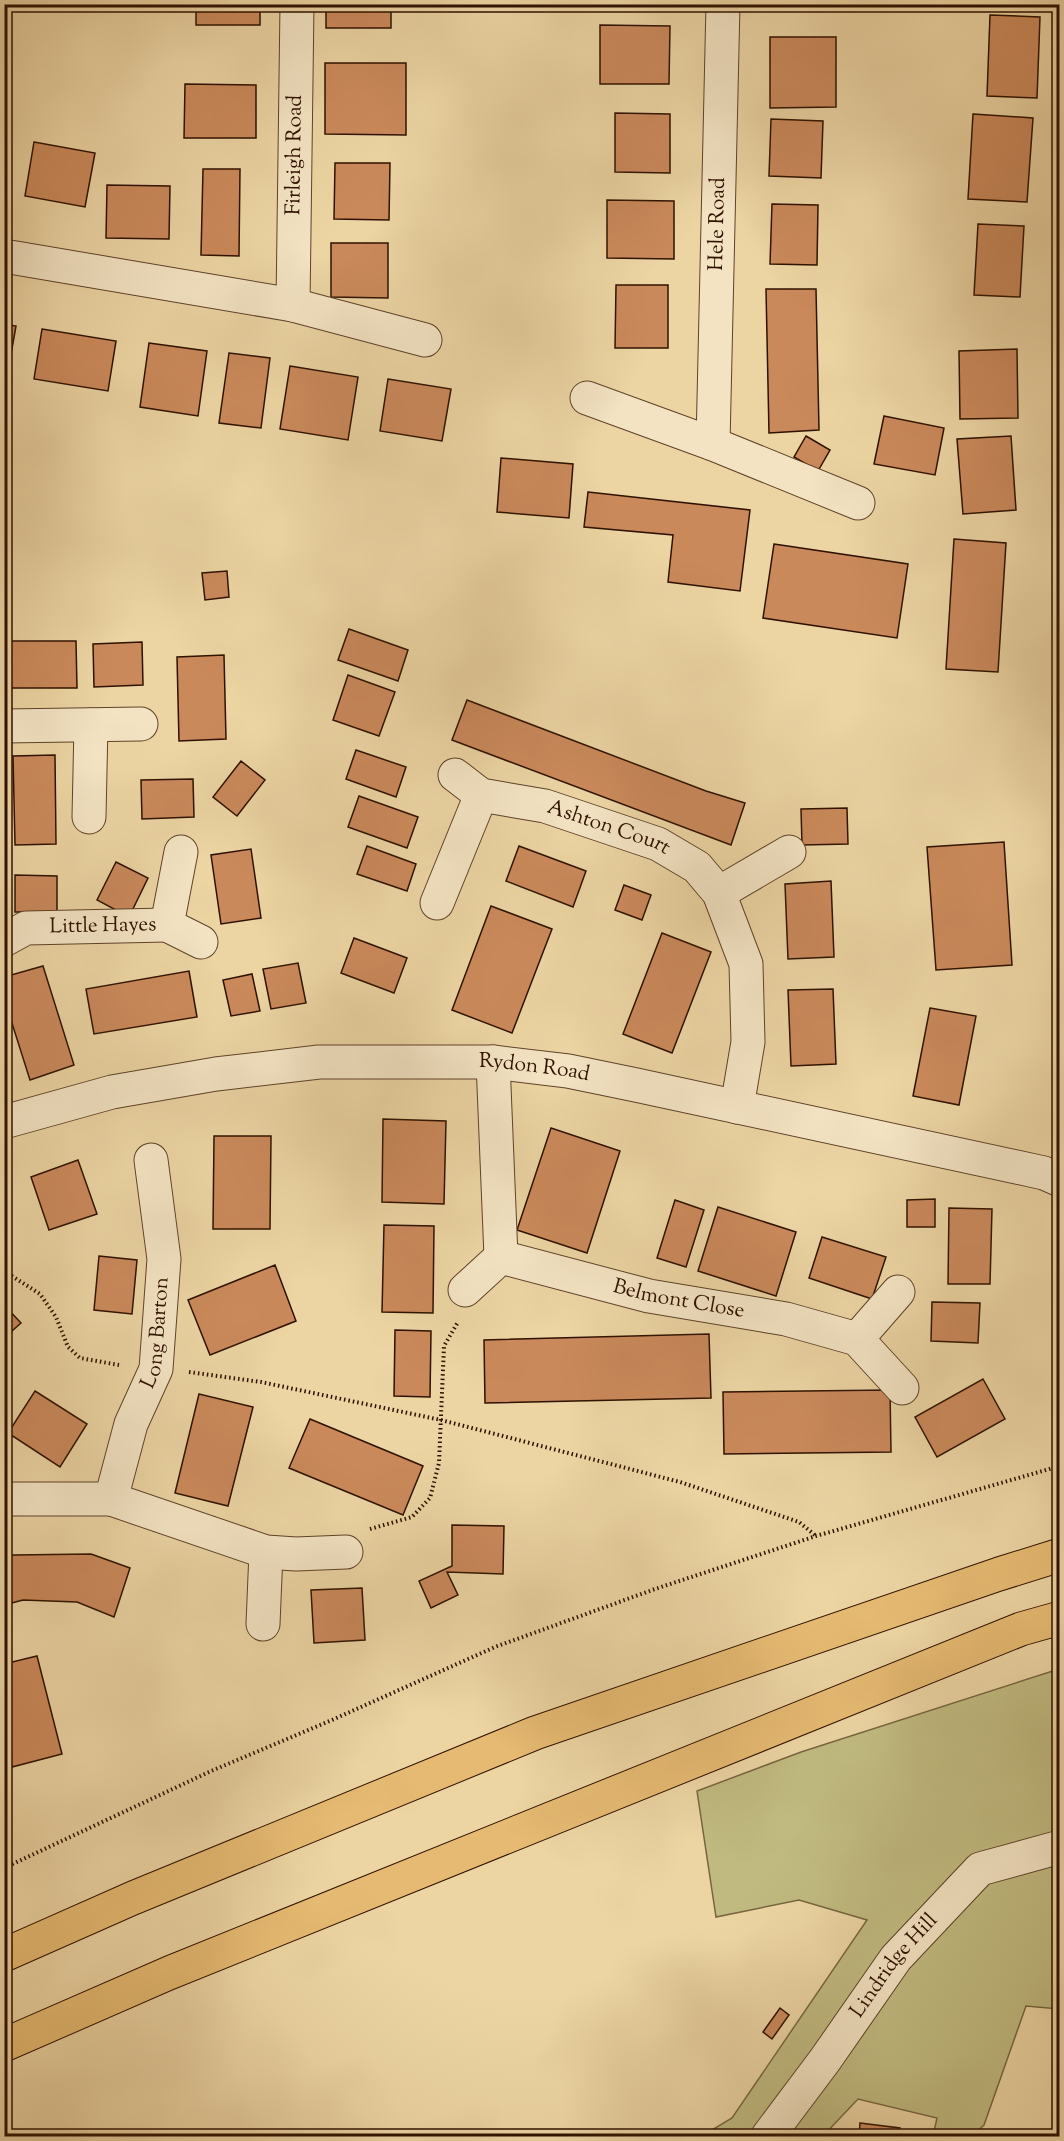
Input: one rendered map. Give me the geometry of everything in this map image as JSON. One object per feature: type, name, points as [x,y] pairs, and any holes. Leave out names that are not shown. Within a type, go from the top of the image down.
[{"type":"highway","points":[[4,1955],[133,1898],[535,1733],[1059,1555]]},
{"type":"highway","points":[[4,2044],[169,1973],[1021,1629],[1059,1618]]},
{"type":"street","name":"Firleigh Road","points":[[293,305],[297,4]]},
{"type":"street","name":"Hele Road","points":[[713,444],[723,4]]},
{"type":"street","points":[[4,256],[293,305],[425,340]]},
{"type":"street","points":[[587,398],[713,444],[858,503]]},
{"type":"street","points":[[4,726],[141,724]]},
{"type":"street","points":[[89,817],[91,725]]},
{"type":"street","name":"Ashton Court","points":[[455,775],[482,795],[545,806],[658,844],[697,867],[719,893],[746,964],[748,1042],[737,1107]]},
{"type":"street","points":[[437,903],[482,795]]},
{"type":"street","name":"Little Hayes","points":[[167,925],[181,852]]},
{"type":"street","points":[[719,893],[789,852]]},
{"type":"street","name":"Little Hayes","points":[[4,940],[26,928],[167,925],[201,942]]},
{"type":"street","name":"Rydon Road","points":[[4,1122],[112,1092],[228,1073],[319,1062],[493,1062],[568,1071],[1044,1173],[1059,1180]]},
{"type":"street","points":[[465,1290],[501,1257],[493,1062]]},
{"type":"street","name":"Long Barton","points":[[111,1499],[131,1424],[156,1369],[164,1259],[151,1160]]},
{"type":"street","name":"Belmont Close","points":[[501,1257],[650,1296],[786,1319],[857,1340]]},
{"type":"street","points":[[898,1292],[857,1340],[902,1388]]},
{"type":"street","points":[[4,1499],[111,1499],[266,1552],[296,1554],[346,1552]]},
{"type":"street","points":[[263,1624],[266,1552]]},
{"type":"street","name":"Lindridge Hill","points":[[768,2136],[825,2060],[896,1958],[980,1869],[1059,1847]]},
{"type":"path","points":[[4,1271],[40,1294],[56,1317],[68,1347],[80,1358],[126,1367],[261,1382],[441,1420],[680,1482],[799,1522],[816,1536]]},
{"type":"path","points":[[346,1552],[368,1529],[411,1517],[430,1498],[439,1463],[444,1346],[458,1321],[465,1290]]},
{"type":"path","points":[[4,1868],[209,1772],[495,1647],[655,1589],[816,1536],[1059,1466]]},
{"type":"shaded area","points":[[1059,1669],[1059,2009],[1026,2006],[984,2125],[972,2136],[933,2136],[937,2118],[858,2099],[823,2136],[702,2136],[732,2118],[867,1920],[799,1900],[716,1917],[697,1791],[801,1752]]},
{"type":"building","points":[[196,4],[260,4],[260,25],[196,25]]},
{"type":"building","points":[[326,4],[391,4],[391,28],[326,28]]},
{"type":"building","points":[[990,15],[1040,17],[1037,98],[987,96]]},
{"type":"building","points":[[600,25],[670,26],[669,84],[600,84]]},
{"type":"building","points":[[770,37],[836,37],[836,107],[770,108]]},
{"type":"building","points":[[325,63],[406,63],[406,135],[325,134]]},
{"type":"building","points":[[185,84],[256,85],[256,138],[184,138]]},
{"type":"building","points":[[615,113],[670,114],[670,173],[615,172]]},
{"type":"building","points":[[973,114],[1033,118],[1027,202],[968,199]]},
{"type":"building","points":[[771,119],[823,121],[821,178],[769,176]]},
{"type":"building","points":[[34,142],[95,153],[85,207],[25,196]]},
{"type":"building","points":[[335,163],[390,163],[389,220],[334,219]]},
{"type":"building","points":[[203,169],[240,169],[239,256],[201,255]]},
{"type":"building","points":[[107,185],[170,186],[169,239],[106,238]]},
{"type":"building","points":[[607,200],[674,201],[674,259],[607,258]]},
{"type":"building","points":[[772,204],[818,205],[817,265],[770,264]]},
{"type":"building","points":[[978,224],[1024,226],[1020,297],[974,295]]},
{"type":"building","points":[[331,243],[388,243],[388,298],[331,297]]},
{"type":"building","points":[[616,285],[668,285],[668,348],[615,348]]},
{"type":"building","points":[[766,289],[816,289],[819,430],[769,433]]},
{"type":"building","points":[[4,324],[16,326],[7,377],[4,377]]},
{"type":"building","points":[[42,329],[116,341],[108,391],[34,379]]},
{"type":"building","points":[[149,343],[207,351],[198,416],[140,407]]},
{"type":"building","points":[[1017,349],[1018,418],[960,419],[959,351]]},
{"type":"building","points":[[229,353],[270,358],[261,428],[219,423]]},
{"type":"building","points":[[290,366],[358,377],[348,440],[280,429]]},
{"type":"building","points":[[388,379],[451,389],[442,441],[380,431]]},
{"type":"building","points":[[884,416],[944,428],[935,475],[874,464]]},
{"type":"building","points":[[806,436],[830,450],[818,471],[794,457]]},
{"type":"building","points":[[1011,436],[1016,510],[963,514],[957,439]]},
{"type":"building","points":[[501,458],[573,464],[569,518],[497,512]]},
{"type":"building","points":[[588,492],[750,510],[740,591],[668,582],[673,535],[584,527]]},
{"type":"building","points":[[954,539],[1006,543],[998,672],[946,669]]},
{"type":"building","points":[[774,544],[908,564],[897,638],[763,618]]},
{"type":"building","points":[[227,571],[229,597],[205,600],[202,573]]},
{"type":"building","points":[[349,629],[408,650],[398,681],[338,660]]},
{"type":"building","points":[[4,641],[76,641],[77,688],[4,688]]},
{"type":"building","points":[[142,642],[143,685],[94,687],[93,644]]},
{"type":"building","points":[[224,655],[226,739],[179,741],[177,657]]},
{"type":"building","points":[[348,675],[395,692],[379,736],[333,720]]},
{"type":"building","points":[[467,700],[706,791],[745,803],[731,845],[452,740]]},
{"type":"building","points":[[356,750],[406,767],[396,797],[346,779]]},
{"type":"building","points":[[55,755],[56,844],[15,845],[13,756]]},
{"type":"building","points":[[241,761],[265,780],[237,816],[213,797]]},
{"type":"building","points":[[193,779],[194,817],[142,819],[141,780]]},
{"type":"building","points":[[359,796],[418,817],[407,848],[348,827]]},
{"type":"building","points":[[847,808],[848,844],[802,845],[801,809]]},
{"type":"building","points":[[1004,842],[1012,965],[936,970],[927,847]]},
{"type":"building","points":[[367,846],[416,864],[407,891],[357,874]]},
{"type":"building","points":[[519,846],[586,871],[573,907],[506,881]]},
{"type":"building","points":[[251,849],[261,918],[221,924],[211,855]]},
{"type":"building","points":[[116,862],[148,878],[129,917],[97,900]]},
{"type":"building","points":[[15,875],[57,876],[57,912],[15,912]]},
{"type":"building","points":[[831,881],[834,957],[788,959],[785,884]]},
{"type":"building","points":[[624,885],[651,895],[642,920],[615,910]]},
{"type":"building","points":[[491,906],[552,929],[512,1033],[452,1010]]},
{"type":"building","points":[[662,933],[711,952],[672,1053],[623,1034]]},
{"type":"building","points":[[354,938],[407,958],[394,993],[341,973]]},
{"type":"building","points":[[298,963],[306,1003],[271,1009],[263,969]]},
{"type":"building","points":[[43,966],[74,1065],[30,1080],[4,998],[4,977]]},
{"type":"building","points":[[189,971],[197,1017],[94,1034],[86,989]]},
{"type":"building","points":[[252,974],[260,1011],[231,1016],[223,980]]},
{"type":"building","points":[[833,989],[836,1064],[791,1066],[788,990]]},
{"type":"building","points":[[930,1008],[976,1016],[959,1105],[913,1096]]},
{"type":"building","points":[[383,1119],[446,1121],[444,1204],[382,1202]]},
{"type":"building","points":[[551,1128],[620,1151],[587,1253],[517,1230]]},
{"type":"building","points":[[214,1136],[271,1136],[270,1229],[213,1229]]},
{"type":"building","points":[[78,1160],[97,1214],[49,1230],[31,1177]]},
{"type":"building","points":[[935,1199],[935,1227],[907,1227],[907,1200]]},
{"type":"building","points":[[675,1200],[704,1210],[686,1267],[657,1258]]},
{"type":"building","points":[[718,1207],[796,1232],[776,1296],[698,1271]]},
{"type":"building","points":[[949,1208],[992,1209],[990,1284],[948,1284]]},
{"type":"building","points":[[384,1225],[434,1226],[433,1313],[382,1312]]},
{"type":"building","points":[[822,1237],[886,1257],[872,1299],[809,1278]]},
{"type":"building","points":[[99,1256],[137,1260],[132,1314],[94,1310]]},
{"type":"building","points":[[275,1265],[296,1321],[210,1355],[188,1300]]},
{"type":"building","points":[[932,1302],[980,1303],[978,1343],[931,1341]]},
{"type":"building","points":[[4,1305],[21,1323],[4,1338]]},
{"type":"building","points":[[395,1330],[431,1331],[430,1397],[394,1396]]},
{"type":"building","points":[[709,1334],[711,1398],[485,1403],[484,1340]]},
{"type":"building","points":[[983,1379],[1005,1419],[937,1457],[915,1417]]},
{"type":"building","points":[[890,1390],[891,1452],[724,1454],[723,1392]]},
{"type":"building","points":[[35,1391],[87,1424],[60,1467],[8,1433]]},
{"type":"building","points":[[199,1394],[253,1407],[228,1506],[175,1493]]},
{"type":"building","points":[[310,1419],[423,1466],[403,1515],[289,1468]]},
{"type":"building","points":[[452,1525],[504,1526],[503,1574],[447,1572],[458,1595],[431,1608],[419,1581],[452,1566]]},
{"type":"building","points":[[91,1554],[130,1568],[114,1617],[77,1602],[23,1600],[4,1605],[4,1557]]},
{"type":"building","points":[[362,1588],[365,1640],[314,1643],[311,1590]]},
{"type":"building","points":[[37,1656],[62,1754],[12,1767],[4,1737],[4,1664]]},
{"type":"building","points":[[780,2008],[789,2015],[772,2039],[763,2032]]},
{"type":"building","points":[[860,2123],[900,2128],[899,2136],[859,2136]]}]
